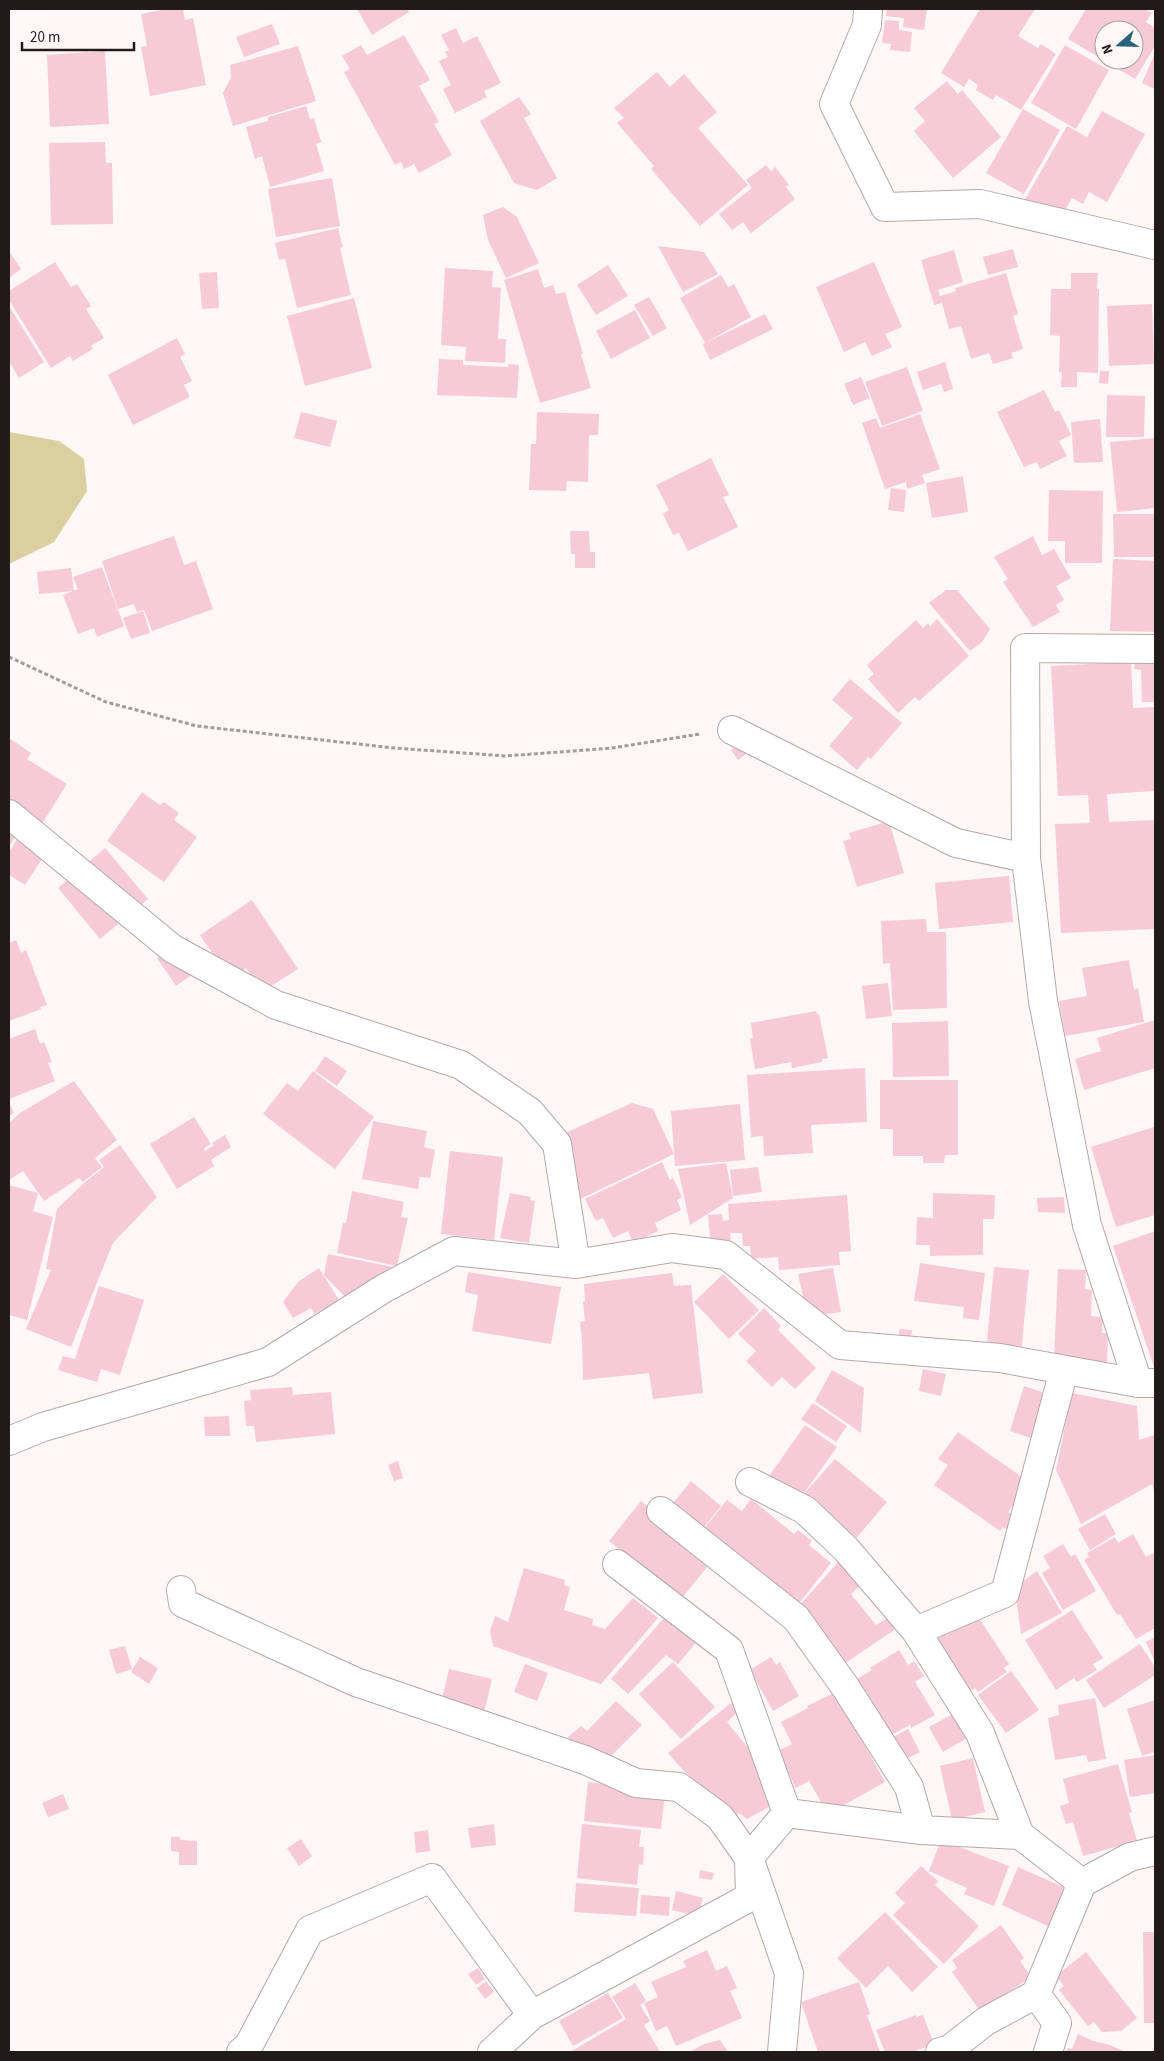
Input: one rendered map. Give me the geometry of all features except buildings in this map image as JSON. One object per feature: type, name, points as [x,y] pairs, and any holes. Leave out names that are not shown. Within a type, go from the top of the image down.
[{"type":"street","points":[[868,9],[866,25],[834,104],[886,207],[980,204],[1155,245]]},
{"type":"street","points":[[9,1441],[43,1428],[268,1362],[382,1289],[454,1251],[576,1264],[672,1248],[726,1255],[840,1345],[1000,1358],[1147,1383],[1087,1225],[1043,1001],[1026,858],[1025,648],[1155,648]]},
{"type":"street","points":[[732,730],[956,843],[1026,858]]},
{"type":"street","points":[[9,814],[173,949],[276,1005],[461,1066],[530,1112],[557,1144],[576,1264]]},
{"type":"street","points":[[916,1631],[1005,1593],[1064,1370]]},
{"type":"street","points":[[750,1482],[805,1510],[846,1549],[916,1631],[980,1733],[1020,1835],[1082,1883]]},
{"type":"street","points":[[661,1511],[796,1618],[846,1688],[909,1787],[921,1830]]},
{"type":"street","points":[[617,1564],[729,1650],[788,1813]]},
{"type":"street","points":[[181,1590],[183,1603],[356,1682],[585,1760],[636,1783],[679,1787],[720,1817],[749,1858],[789,1973],[782,2052]]},
{"type":"street","points":[[788,1813],[921,1830],[1020,1835]]},
{"type":"street","points":[[492,2052],[532,2015],[750,1897],[749,1858],[788,1813]]},
{"type":"street","points":[[940,2052],[950,2049],[986,2021],[1036,1994],[1082,1883],[1130,1857],[1155,1851]]},
{"type":"street","points":[[241,2052],[249,2045],[310,1930],[432,1878],[532,2015]]},
{"type":"street","points":[[1036,1994],[1056,2023],[1048,2052]]},
{"type":"path","points":[[9,657],[106,702],[198,726],[394,748],[506,756],[612,748],[732,730]]},
{"type":"shaded area","points":[[9,432],[59,441],[84,459],[87,491],[54,542],[9,564]]}]
